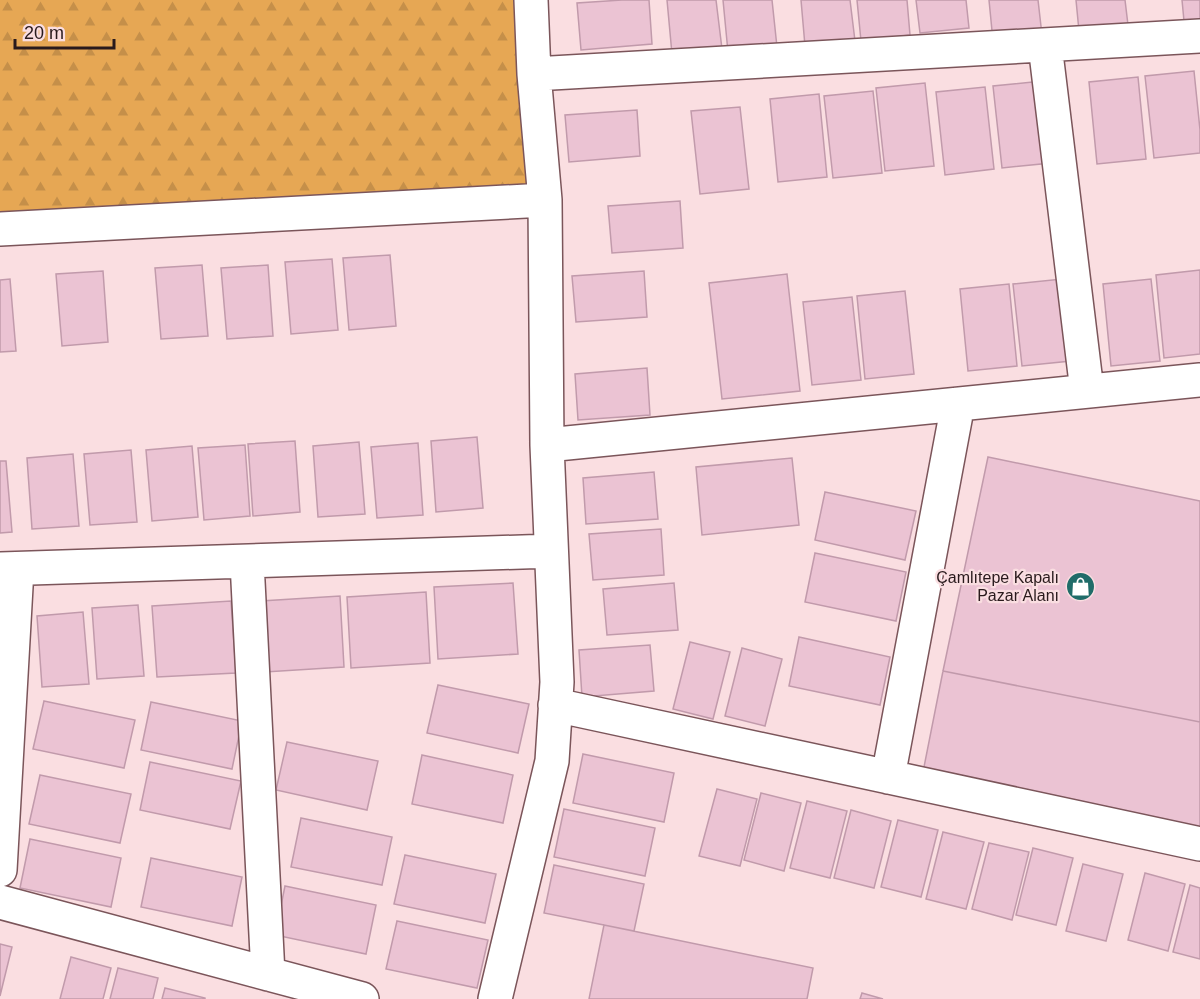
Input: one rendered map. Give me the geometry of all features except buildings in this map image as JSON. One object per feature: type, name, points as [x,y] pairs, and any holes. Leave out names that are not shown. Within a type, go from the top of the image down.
[{"type":"street","points":[[495,999],[552,761],[557,682],[547,445],[545,200],[534,74],[531,0]]},
{"type":"street","points":[[534,74],[1200,36]]},
{"type":"street","points":[[1045,45],[1087,391]]},
{"type":"street","points":[[0,229],[545,200]]},
{"type":"street","points":[[547,445],[1200,380]]},
{"type":"street","points":[[888,777],[958,404]]},
{"type":"street","points":[[0,870],[8,569],[551,551]]},
{"type":"street","points":[[247,562],[268,974]]},
{"type":"street","points":[[555,705],[1200,844]]},
{"type":"street","points":[[0,902],[362,999]]},
{"type":"green space","points":[[0,0],[533,0],[545,200],[0,229]]},
{"type":"place","name":"Çamlıtepe Kapalı Pazar Alanı","points":[[1080,586]]}]
